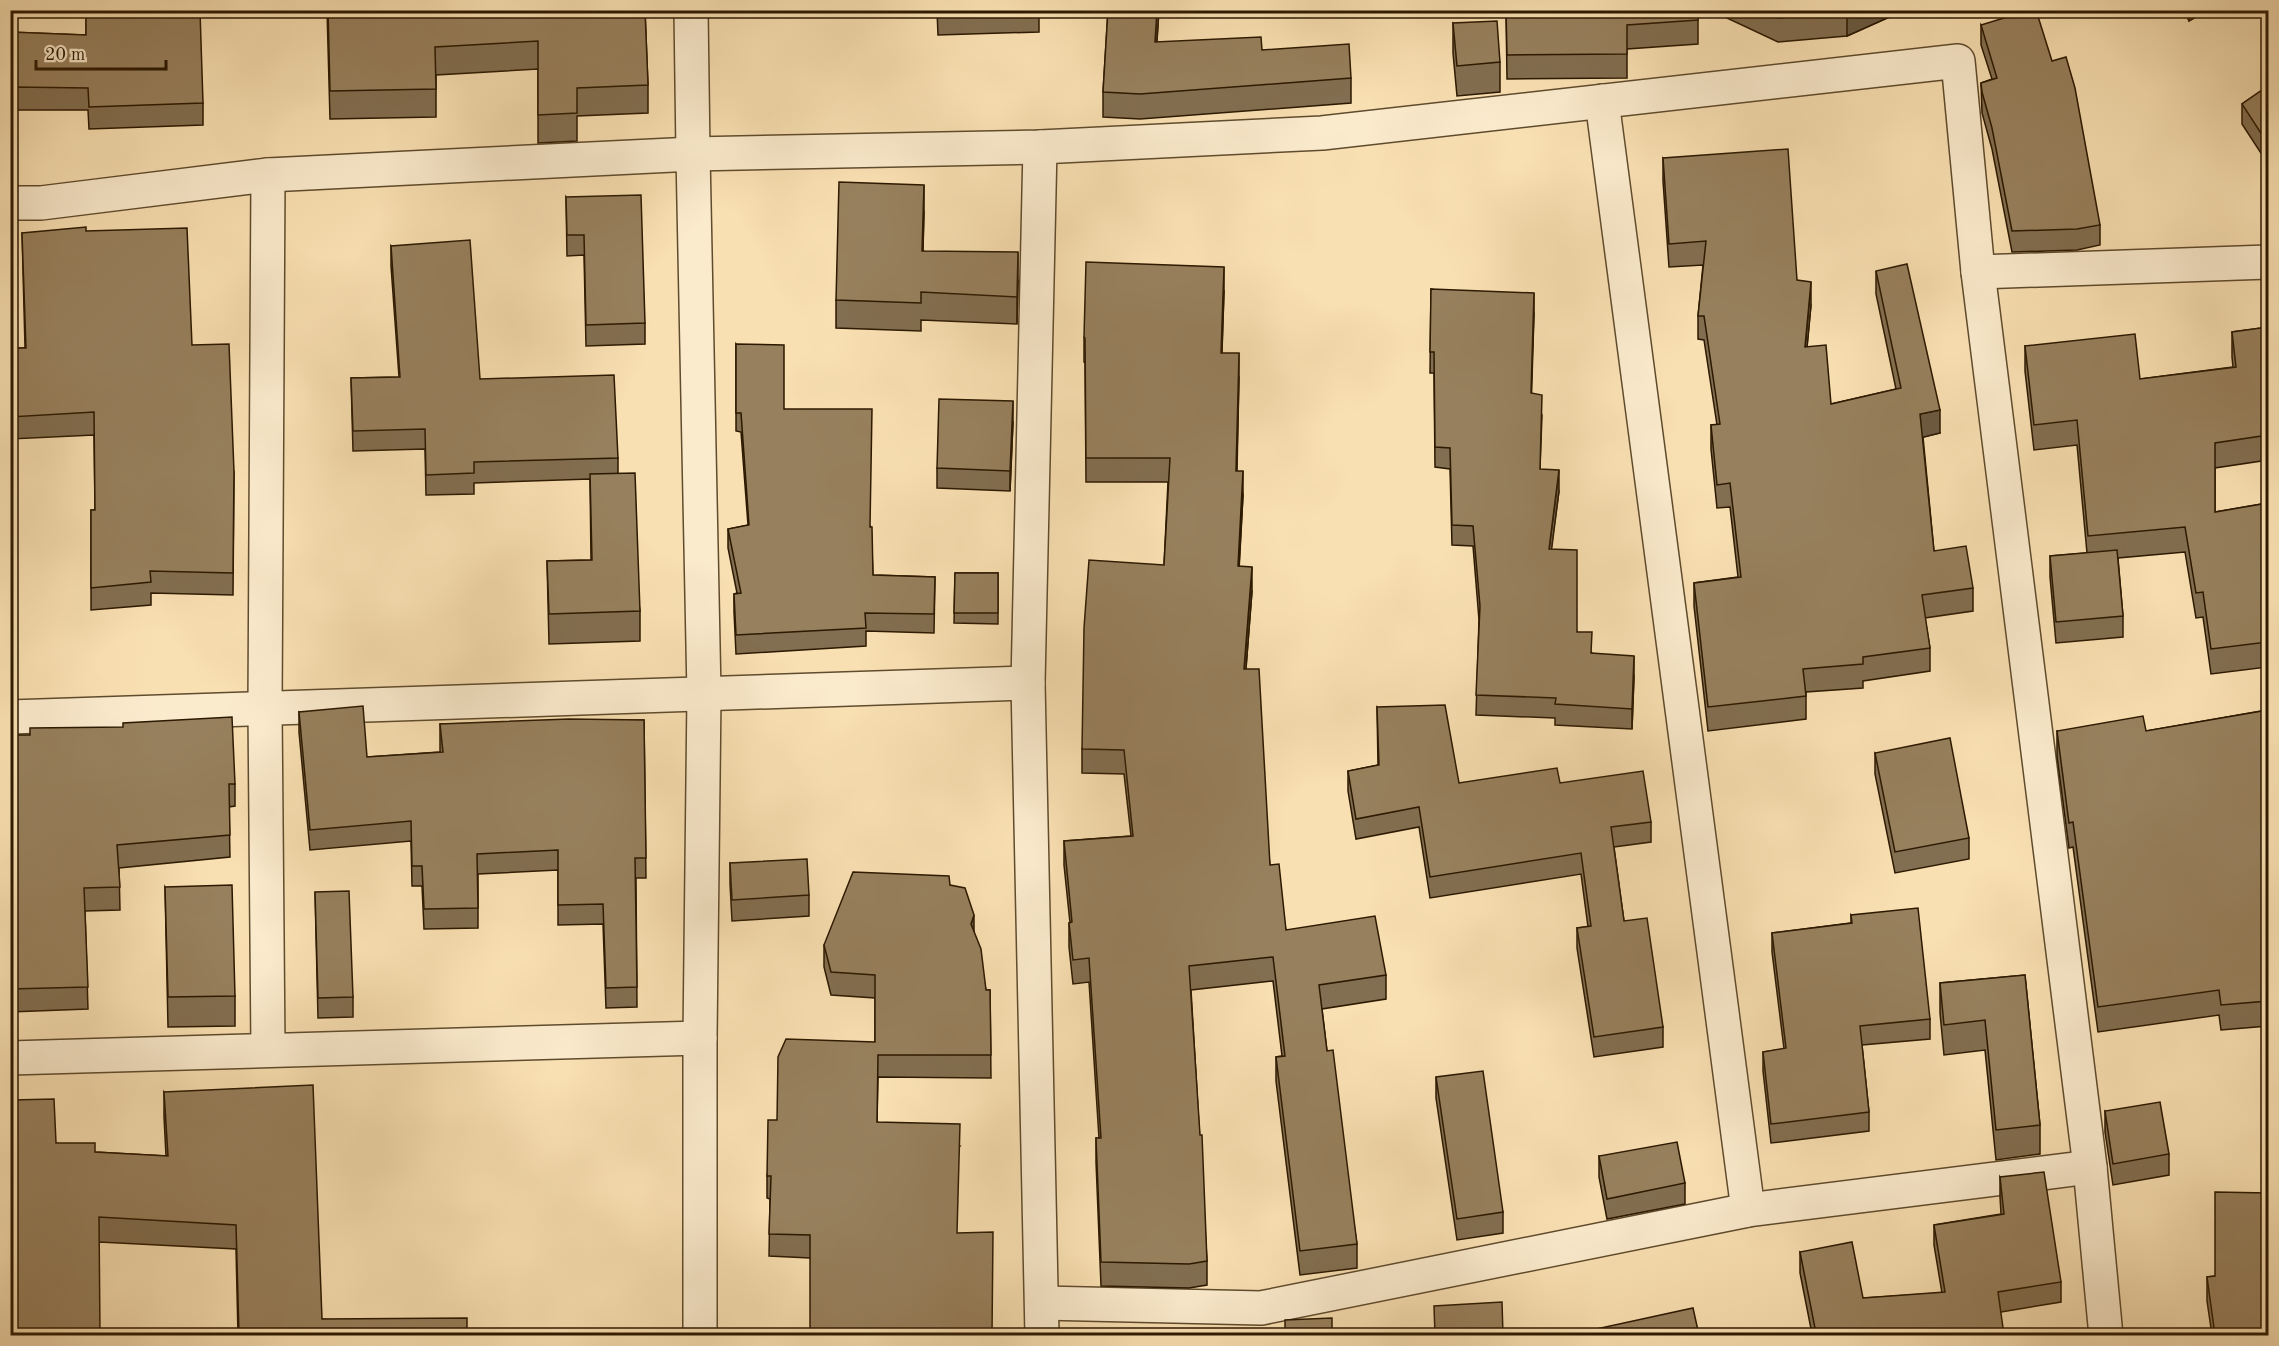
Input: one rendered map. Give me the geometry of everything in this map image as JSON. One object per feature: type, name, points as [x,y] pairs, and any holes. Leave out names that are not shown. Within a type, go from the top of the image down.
[{"type":"street","points":[[691,10],[704,694],[700,1038],[700,1335]]},
{"type":"street","points":[[10,202],[41,203],[268,175],[693,154],[1040,147],[1322,133],[1958,61],[1978,272],[2090,1167],[2106,1335]]},
{"type":"street","points":[[1602,101],[1748,1210]]},
{"type":"street","points":[[1040,147],[1028,683],[1042,1335]]},
{"type":"street","points":[[267,1050],[265,708],[268,175]]},
{"type":"street","points":[[1978,272],[2268,262]]},
{"type":"street","points":[[10,717],[1028,683]]},
{"type":"street","points":[[10,1058],[700,1038]]},
{"type":"street","points":[[1042,1303],[1261,1308],[1748,1210],[2090,1167]]},
{"type":"building","points":[[328,10],[645,10],[648,85],[577,88],[577,113],[538,115],[538,41],[435,47],[436,89],[330,91]]},
{"type":"building","points":[[1108,10],[1157,10],[1155,42],[1261,37],[1262,50],[1349,44],[1351,78],[1140,94],[1103,92]]},
{"type":"building","points":[[1506,10],[1698,10],[1698,20],[1627,25],[1627,54],[1507,55]]},
{"type":"building","points":[[1762,10],[1851,10],[1778,18]]},
{"type":"building","points":[[2036,10],[2052,61],[2066,57],[2075,88],[2100,225],[2077,229],[2012,231],[1992,128],[1982,92],[1981,83],[1997,78],[1981,25]]},
{"type":"building","points":[[200,11],[203,103],[89,107],[88,88],[14,87],[10,145],[10,32],[86,35],[86,14]]},
{"type":"building","points":[[1497,21],[1500,62],[1457,66],[1453,23]]},
{"type":"building","points":[[2268,86],[2268,144],[2242,104]]},
{"type":"building","points":[[1788,149],[1797,280],[1811,282],[1805,347],[1826,345],[1831,404],[1901,388],[1876,271],[1907,264],[1940,410],[1920,414],[1934,551],[1966,546],[1973,588],[1922,595],[1930,648],[1863,657],[1863,664],[1803,669],[1806,696],[1708,707],[1694,583],[1741,577],[1730,483],[1717,485],[1711,425],[1720,424],[1704,316],[1698,316],[1706,241],[1669,244],[1663,158]]},
{"type":"building","points":[[839,182],[924,185],[922,251],[1018,252],[1017,297],[921,292],[921,303],[836,300]]},
{"type":"building","points":[[641,195],[645,323],[586,325],[584,235],[567,235],[566,197]]},
{"type":"building","points":[[10,219],[13,219],[13,260],[10,260]]},
{"type":"building","points":[[86,227],[86,231],[187,228],[192,345],[229,344],[234,472],[233,573],[150,571],[151,582],[91,588],[91,510],[95,510],[94,412],[10,417],[10,348],[26,348],[22,233]]},
{"type":"building","points":[[470,240],[480,379],[614,375],[618,458],[474,462],[474,473],[426,475],[425,429],[353,431],[351,378],[400,377],[391,246]]},
{"type":"building","points":[[1086,262],[1224,267],[1221,353],[1239,353],[1236,471],[1243,471],[1238,566],[1252,567],[1244,669],[1259,669],[1270,865],[1279,864],[1286,930],[1375,916],[1386,975],[1319,985],[1327,1051],[1333,1050],[1357,1244],[1300,1251],[1276,1057],[1285,1056],[1273,957],[1189,966],[1200,1135],[1202,1135],[1207,1261],[1189,1264],[1101,1262],[1096,1138],[1101,1138],[1089,958],[1073,960],[1069,923],[1072,922],[1064,841],[1133,836],[1124,750],[1082,749],[1084,628],[1089,560],[1164,565],[1170,458],[1086,458],[1084,337]]},
{"type":"building","points":[[1431,289],[1534,293],[1531,393],[1542,395],[1540,469],[1559,470],[1549,549],[1577,550],[1577,632],[1592,632],[1591,653],[1634,656],[1632,709],[1555,704],[1556,698],[1476,695],[1480,606],[1473,526],[1452,525],[1450,448],[1435,447],[1434,352],[1430,352]]},
{"type":"building","points":[[2268,327],[2268,435],[2215,443],[2215,512],[2268,503],[2268,651],[2267,642],[2211,649],[2203,592],[2196,593],[2185,527],[2088,536],[2077,420],[2034,425],[2025,346],[2135,334],[2140,379],[2236,367],[2232,332]]},
{"type":"building","points":[[736,344],[784,345],[784,409],[872,409],[870,527],[872,527],[873,575],[935,577],[934,614],[865,613],[866,628],[736,635],[734,594],[741,593],[728,529],[749,525],[741,413],[736,413]]},
{"type":"building","points":[[939,399],[1013,401],[1010,471],[937,468]]},
{"type":"building","points":[[635,473],[640,611],[549,614],[547,561],[592,560],[590,474]]},
{"type":"building","points":[[2117,550],[2123,616],[2056,622],[2050,556]]},
{"type":"building","points":[[955,573],[998,573],[998,613],[954,613]]},
{"type":"building","points":[[1445,705],[1459,783],[1557,768],[1560,783],[1643,771],[1651,822],[1611,827],[1624,921],[1647,918],[1663,1027],[1594,1037],[1577,928],[1591,926],[1581,853],[1430,877],[1419,807],[1356,819],[1348,771],[1379,765],[1377,707]]},
{"type":"building","points":[[363,706],[367,757],[443,752],[440,724],[569,719],[644,720],[646,858],[635,858],[637,987],[606,988],[603,904],[558,905],[558,850],[477,854],[478,908],[424,909],[422,866],[412,866],[411,821],[310,830],[299,712]]},
{"type":"building","points":[[2268,710],[2268,1001],[2221,1005],[2219,990],[2098,1007],[2073,822],[2069,823],[2057,731],[2143,716],[2146,731]]},
{"type":"building","points":[[232,717],[235,784],[229,784],[230,835],[117,845],[120,887],[84,888],[88,987],[10,989],[10,735],[30,735],[30,728],[123,727],[123,723]]},
{"type":"building","points":[[1950,738],[1969,838],[1895,852],[1875,753]]},
{"type":"building","points":[[807,859],[809,895],[732,900],[730,863]]},
{"type":"building","points":[[853,872],[949,876],[950,885],[965,888],[974,915],[971,924],[981,949],[986,990],[990,990],[991,1055],[878,1055],[877,1122],[960,1124],[957,1233],[993,1232],[992,1335],[810,1335],[810,1235],[769,1234],[771,1176],[767,1176],[768,1120],[777,1120],[778,1057],[786,1039],[875,1042],[875,975],[831,972],[824,945]]},
{"type":"building","points":[[232,885],[235,996],[168,997],[165,887]]},
{"type":"building","points":[[349,891],[353,997],[318,998],[315,892]]},
{"type":"building","points":[[1918,908],[1930,1019],[1860,1026],[1869,1112],[1771,1124],[1763,1052],[1786,1048],[1772,933],[1852,923],[1851,915]]},
{"type":"building","points":[[2025,975],[2040,1125],[1996,1130],[1985,1020],[1944,1025],[1940,983]]},
{"type":"building","points":[[1483,1071],[1503,1212],[1457,1219],[1436,1077]]},
{"type":"building","points":[[313,1085],[322,1319],[467,1318],[467,1335],[239,1335],[236,1225],[99,1217],[100,1335],[10,1335],[11,1100],[54,1099],[56,1143],[95,1143],[95,1152],[168,1156],[164,1092]]},
{"type":"building","points":[[2160,1102],[2169,1154],[2113,1164],[2105,1111]]},
{"type":"building","points":[[1677,1142],[1685,1183],[1607,1199],[1599,1156]]},
{"type":"building","points":[[2044,1172],[2061,1282],[1998,1292],[2004,1335],[1799,1335],[1816,1333],[1800,1252],[1852,1242],[1863,1298],[1945,1292],[1934,1225],[2004,1214],[2000,1177]]},
{"type":"building","points":[[2215,1192],[2268,1193],[2268,1335],[2215,1335],[2207,1277],[2215,1276]]},
{"type":"building","points":[[1502,1302],[1503,1335],[1435,1335],[1434,1306]]},
{"type":"building","points":[[1693,1308],[1699,1335],[1573,1335],[1573,1334]]},
{"type":"building","points":[[1332,1318],[1332,1335],[1285,1335],[1285,1320]]}]
